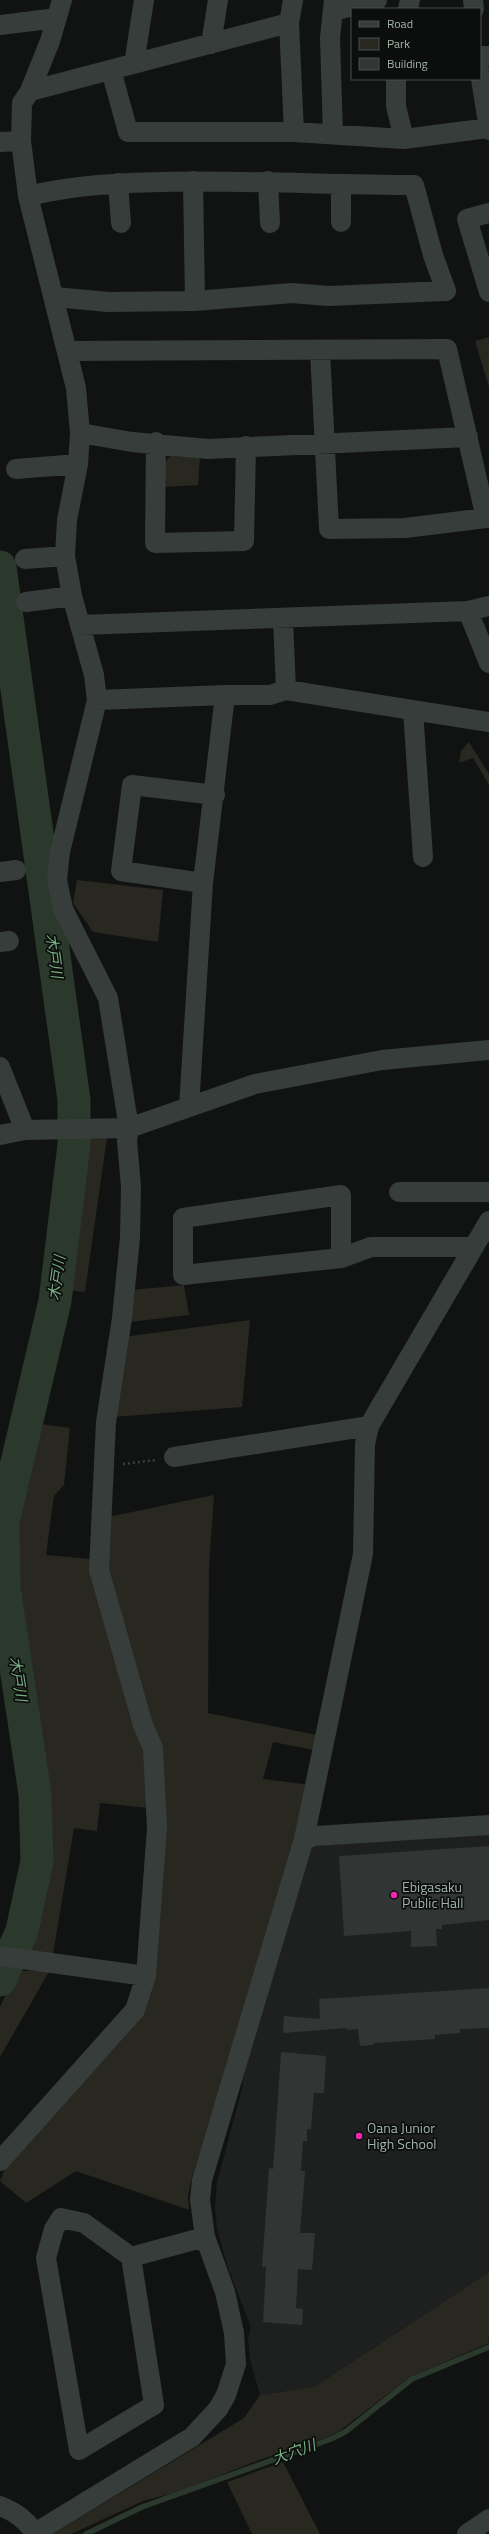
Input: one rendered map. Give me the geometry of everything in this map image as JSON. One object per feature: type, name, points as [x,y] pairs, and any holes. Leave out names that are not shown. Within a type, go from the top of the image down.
[{"type":"street","points":[[134,64],[144,0]]},
{"type":"street","points":[[211,44],[218,0]]},
{"type":"street","points":[[293,0],[289,23],[294,132]]},
{"type":"street","points":[[333,134],[330,38],[334,6],[377,0]]},
{"type":"street","points":[[0,24],[59,9]]},
{"type":"street","points":[[0,2161],[135,2010],[146,1976],[157,1828],[153,1748],[142,1725],[99,1570],[102,1467],[130,1238],[131,1187],[126,1141],[129,1128],[108,998],[63,909],[57,880],[60,852],[96,700],[94,675],[72,596],[65,556],[67,520],[78,464],[80,433],[76,388],[55,297],[28,196],[22,141],[22,103],[30,91],[59,9]]},
{"type":"street","points":[[30,91],[289,23]]},
{"type":"street","points":[[111,70],[128,132],[294,132],[404,139],[489,129],[481,78]]},
{"type":"street","points":[[396,80],[396,106],[404,139]]},
{"type":"street","points":[[0,142],[22,141]]},
{"type":"street","points":[[193,181],[195,301]]},
{"type":"street","points":[[28,196],[66,187],[118,183],[268,181],[341,185],[414,185],[433,255],[446,291],[328,296],[292,293],[195,301],[108,302],[55,297]]},
{"type":"street","points":[[268,181],[270,223]]},
{"type":"street","points":[[118,183],[121,223]]},
{"type":"street","points":[[341,185],[341,222]]},
{"type":"street","points":[[489,213],[467,219],[489,292]]},
{"type":"street","points":[[67,351],[446,349],[486,518],[405,528],[329,529],[320,350]]},
{"type":"street","points":[[80,433],[132,442],[156,442],[208,448],[468,437]]},
{"type":"street","points":[[156,442],[155,543],[244,541],[246,446]]},
{"type":"street","points":[[16,469],[78,464]]},
{"type":"street","points":[[25,559],[65,556]]},
{"type":"street","points":[[26,602],[72,596]]},
{"type":"street","points":[[80,625],[283,619],[468,611],[489,606]]},
{"type":"street","points":[[468,611],[489,663]]},
{"type":"street","points":[[283,619],[286,690]]},
{"type":"street","points":[[96,700],[225,694],[270,695],[286,690],[489,722]]},
{"type":"street","points":[[189,1107],[203,883],[215,795],[225,694]]},
{"type":"street","points":[[412,710],[423,856]]},
{"type":"street","points":[[203,883],[121,871],[132,785],[215,795]]},
{"type":"street","points":[[0,1135],[25,1130],[129,1128],[255,1084],[374,1061],[489,1050]]},
{"type":"street","points":[[0,1067],[25,1130]]},
{"type":"street","points":[[399,1192],[489,1192]]},
{"type":"street","points":[[341,1258],[341,1194],[183,1218],[183,1275],[341,1258],[371,1247],[474,1247]]},
{"type":"street","points":[[0,2506],[14,2512],[26,2521],[35,2533],[192,2437],[218,2409],[224,2400],[233,2378],[236,2364],[234,2333],[226,2292],[205,2237],[200,2200],[202,2180],[304,1839],[363,1554],[365,1444],[369,1426],[489,1221]]},
{"type":"street","points":[[174,1457],[369,1426]]},
{"type":"street","points":[[304,1839],[315,1836],[489,1825]]},
{"type":"street","points":[[0,1956],[146,1976]]},
{"type":"street","points":[[131,2256],[154,2405],[79,2450],[46,2258],[54,2230],[61,2218],[84,2223],[131,2256],[205,2237]]},
{"type":"street","points":[[468,2534],[489,2519]]},
{"type":"path","points":[[102,1467],[174,1457]]},
{"type":"shaded area","name":"Oana Junior High School","points":[[489,1831],[489,2272],[314,2387],[260,2395],[250,2359],[248,2339],[251,2327],[228,2268],[217,2229],[215,2207],[217,2182],[242,2089],[246,2057],[307,1847]]},
{"type":"green space","points":[[489,337],[489,387],[475,341]]},
{"type":"green space","points":[[172,454],[200,456],[198,485],[165,487],[164,463]]},
{"type":"green space","points":[[469,742],[489,774],[489,785],[473,758],[459,763],[461,751]]},
{"type":"green space","points":[[77,880],[163,890],[158,942],[93,932],[73,903]]},
{"type":"green space","points":[[107,1138],[85,1292],[60,1289],[82,1139]]},
{"type":"green space","points":[[184,1285],[189,1315],[130,1322],[131,1290]]},
{"type":"green space","points":[[250,1320],[242,1407],[113,1417],[123,1337]]},
{"type":"green space","points":[[39,1424],[70,1428],[64,1485],[54,1496],[46,1555],[90,1559],[148,1750],[150,1808],[100,1803],[97,1831],[74,1828],[52,1960],[25,1949],[48,1865],[33,1716],[16,1600],[14,1520]]},
{"type":"green space","points":[[214,1495],[209,1567],[208,1713],[322,1736],[319,1751],[273,1742],[263,1779],[311,1785],[296,1847],[192,2177],[188,2196],[189,2210],[76,2171],[26,2203],[0,2181],[10,2157],[139,2014],[151,1994],[163,1828],[109,1572],[108,1517]]},
{"type":"green space","points":[[50,1970],[0,2057],[0,2007],[17,1971]]},
{"type":"green space","points":[[489,2272],[489,2343],[410,2377],[338,2432],[328,2437],[259,2460],[181,2491],[143,2501],[71,2534],[53,2534],[244,2418],[260,2395],[314,2387]]},
{"type":"green space","points":[[283,2462],[320,2534],[252,2534],[227,2482]]},
{"type":"building","points":[[489,1846],[489,1920],[442,1925],[442,1929],[436,1929],[437,1946],[411,1947],[411,1931],[344,1936],[339,1856]]},
{"type":"building","points":[[489,1988],[489,2028],[460,2029],[460,2033],[435,2035],[435,2039],[374,2043],[374,2045],[360,2046],[358,2029],[347,2030],[347,2028],[283,2033],[284,2016],[320,2019],[319,1999]]},
{"type":"building","points":[[281,2052],[326,2056],[324,2093],[314,2093],[311,2129],[307,2129],[307,2141],[303,2141],[301,2171],[305,2171],[300,2233],[315,2233],[312,2270],[298,2269],[296,2308],[303,2309],[302,2325],[263,2322],[266,2267],[262,2267],[269,2168],[273,2169]]},
{"type":"waterway","name":"木戸川","points":[[0,567],[74,1100],[74,1145],[55,1301],[3,1522],[4,1587],[35,1794],[37,1861],[22,1931],[0,1980]]},
{"type":"waterway","name":"大穴川","points":[[86,2534],[142,2507],[331,2439],[345,2432],[412,2379],[489,2347]]},
{"type":"place","name":"Ebigasaku Public Hall","points":[[394,1895]]},
{"type":"place","name":"Oana Junior High School","points":[[359,2136]]}]
